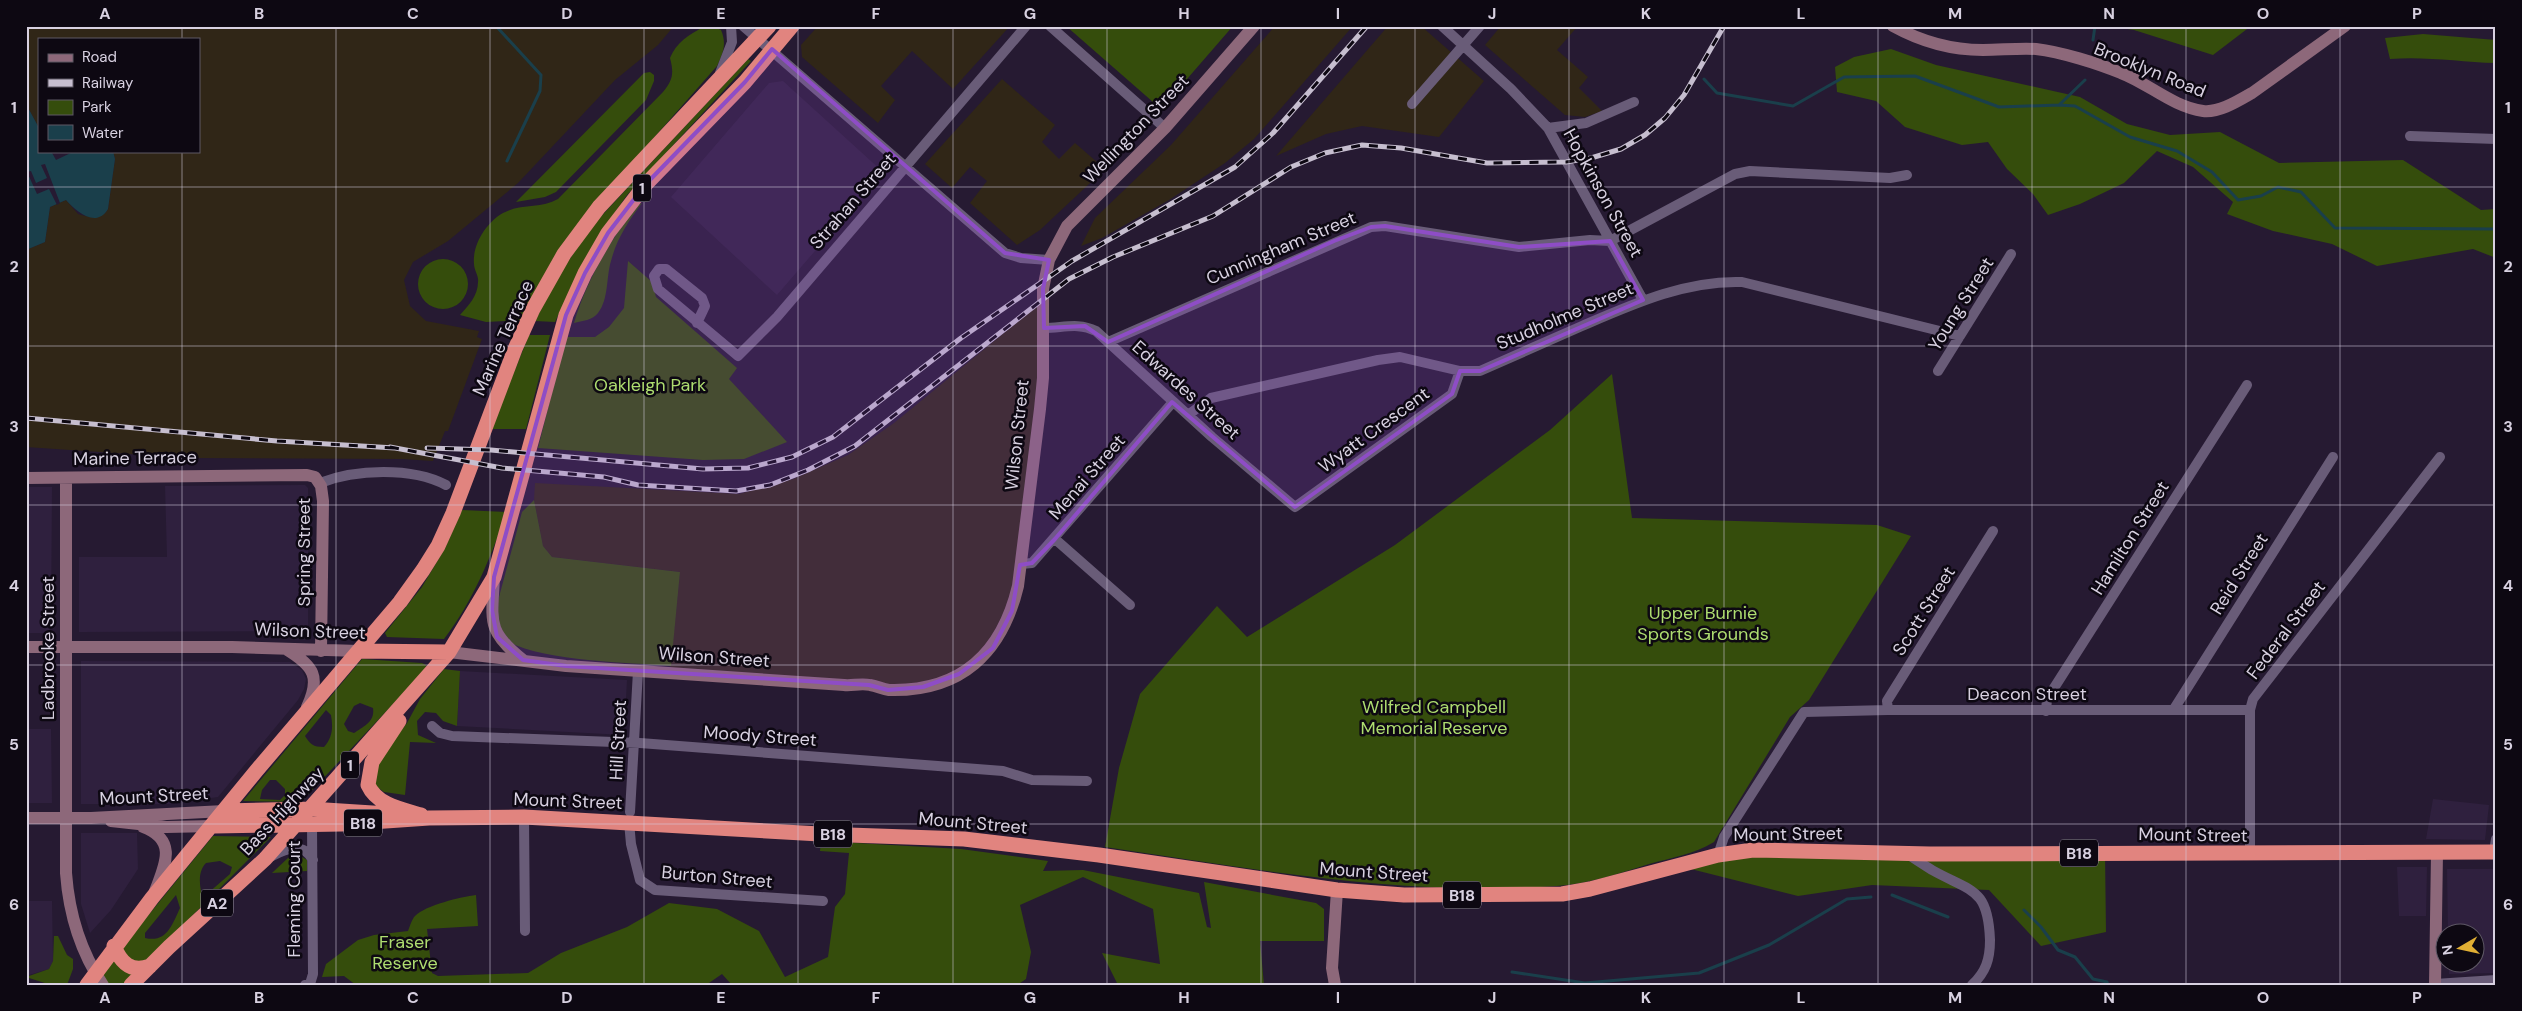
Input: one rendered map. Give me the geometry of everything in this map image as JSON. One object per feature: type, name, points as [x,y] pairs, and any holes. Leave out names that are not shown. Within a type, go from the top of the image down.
[{"type":"highway","name":"1","points":[[449,652],[494,577],[511,520],[554,355],[566,315],[585,273],[625,209],[645,185],[746,82],[792,26]]},
{"type":"highway","name":"Marine Terrace","points":[[359,651],[423,570],[438,546],[453,512],[515,348],[533,309],[564,254],[599,207],[764,32]]},
{"type":"highway","name":"1","points":[[224,811],[359,651]]},
{"type":"highway","name":"Wilson Street","points":[[359,651],[449,652]]},
{"type":"highway","name":"Bass Highway","points":[[311,816],[449,652]]},
{"type":"highway","points":[[429,676],[374,758],[367,780],[370,790],[384,802],[429,818]]},
{"type":"highway","points":[[87,985],[114,946],[152,898],[214,826],[224,811]]},
{"type":"highway","name":"Mount Street","points":[[224,811],[311,816],[429,818],[629,817],[820,834],[964,839],[1099,855],[1337,890],[1404,895],[1562,894],[1590,889],[1718,855],[1752,850],[1908,854],[2058,852],[2250,855],[2437,854],[2495,848]]},
{"type":"highway","name":"Mount Street","points":[[214,826],[296,823],[311,816]]},
{"type":"highway","name":"Bass Highway","points":[[131,985],[265,860],[296,823]]},
{"type":"highway","points":[[114,946],[119,957],[127,966],[138,969],[150,966]]},
{"type":"street","points":[[710,89],[724,68],[732,42],[731,26]]},
{"type":"street","points":[[744,26],[764,32],[772,49],[1004,253],[1021,258],[1049,260]]},
{"type":"street","name":"Strahan Street","points":[[697,323],[705,306],[702,298],[681,279],[666,269],[659,269],[654,276],[658,288],[697,323],[738,356],[777,317],[904,166],[1026,26]]},
{"type":"street","points":[[1050,26],[1165,128]]},
{"type":"street","name":"Wellington Street","points":[[1049,260],[1067,226],[1165,128],[1254,26]]},
{"type":"street","name":"Hopkinson Street","points":[[1442,26],[1511,89],[1548,128],[1643,300]]},
{"type":"street","points":[[1412,104],[1480,26]]},
{"type":"street","name":"Brooklyn Road","points":[[1893,26],[1920,40],[1939,46],[1963,50],[2038,50],[2064,56],[2121,73],[2191,109],[2206,111],[2236,102],[2252,93],[2345,26]]},
{"type":"street","name":"Hopkinson Street","points":[[1548,128],[1586,124],[1634,102]]},
{"type":"street","points":[[2410,136],[2496,139]]},
{"type":"street","name":"Cunningham Street","points":[[1108,342],[1371,227],[1385,226],[1519,247],[1590,240],[1610,241],[1735,174],[1750,171],[1890,178],[1907,175]]},
{"type":"street","name":"Young Street","points":[[1938,371],[2011,254]]},
{"type":"street","name":"Wilson Street","points":[[449,652],[638,671],[844,685],[869,685],[888,690],[936,684],[959,674],[992,648],[1012,611],[1021,564],[1040,409],[1044,328],[1043,289],[1049,260]]},
{"type":"street","name":"Studholme Street","points":[[1188,415],[1210,398],[1378,360],[1400,357],[1460,371],[1480,370],[1643,300],[1694,286],[1723,281],[1742,282],[1960,336]]},
{"type":"street","name":"Edwardes Street","points":[[1044,328],[1085,326],[1108,342],[1173,402],[1295,507]]},
{"type":"street","name":"Wyatt Crescent","points":[[1295,507],[1452,394],[1460,371]]},
{"type":"street","name":"Hamilton Street","points":[[2046,711],[2047,700],[2246,385]]},
{"type":"street","name":"Menai Street","points":[[1021,564],[1032,563],[1055,539],[1173,402]]},
{"type":"street","name":"Reid Street","points":[[2174,709],[2333,457]]},
{"type":"street","name":"Federal Street","points":[[2250,855],[2250,710],[2253,699],[2440,457]]},
{"type":"street","points":[[307,475],[316,477],[320,484],[353,474]]},
{"type":"street","points":[[307,475],[421,474],[446,485]]},
{"type":"street","name":"Marine Terrace","points":[[26,478],[307,475]]},
{"type":"street","name":"Ladbrooke Street","points":[[66,478],[65,818],[68,894],[78,938],[92,969],[103,985]]},
{"type":"street","name":"Spring Street","points":[[320,484],[323,501],[321,651]]},
{"type":"street","name":"Scott Street","points":[[1888,710],[1887,701],[1993,530]]},
{"type":"street","points":[[1055,539],[1130,605]]},
{"type":"street","points":[[494,577],[492,610],[498,637],[523,660]]},
{"type":"street","name":"Wilson Street","points":[[26,647],[285,648],[321,651],[359,651]]},
{"type":"street","points":[[285,648],[303,660],[314,675],[313,693],[301,719]]},
{"type":"street","name":"Hill Street","points":[[629,817],[638,671]]},
{"type":"street","name":"Deacon Street","points":[[1718,855],[1724,837],[1804,712],[1888,710],[2250,710]]},
{"type":"street","name":"Moody Street","points":[[432,726],[440,733],[452,736],[634,743],[994,770],[1032,780],[1087,781]]},
{"type":"street","name":"Mount Street","points":[[26,818],[91,818],[224,811]]},
{"type":"street","name":"Fleming Court","points":[[304,985],[310,984],[313,974],[311,816]]},
{"type":"street","points":[[524,817],[525,931]]},
{"type":"street","name":"Burton Street","points":[[629,817],[630,844],[640,880],[655,890],[823,901]]},
{"type":"street","name":"Mount Street","points":[[91,818],[138,825],[214,826]]},
{"type":"street","points":[[138,825],[158,836],[165,844],[167,852],[165,863],[152,898]]},
{"type":"street","points":[[265,860],[283,850],[295,847],[307,852],[313,860]]},
{"type":"street","points":[[1908,854],[1931,870],[1969,887],[1979,896],[1987,911],[1990,949],[1986,969],[1972,985]]},
{"type":"street","points":[[2437,854],[2435,984],[2496,980]]},
{"type":"street","points":[[1335,985],[1332,968],[1337,890]]},
{"type":"highlighted area","points":[[772,49],[1005,253],[1049,260],[1043,289],[1044,328],[1085,326],[1108,342],[1334,241],[1371,227],[1385,226],[1519,247],[1610,241],[1643,300],[1480,371],[1460,371],[1452,394],[1295,507],[1172,402],[1055,539],[1032,563],[1020,565],[1012,611],[993,648],[959,674],[923,687],[888,690],[869,685],[566,666],[523,660],[497,637],[492,610],[494,577],[566,315],[585,273],[608,233],[645,185],[745,82]]},
{"type":"shaded area","points":[[26,26],[674,26],[658,45],[615,80],[518,183],[448,241],[413,262],[404,280],[410,306],[426,321],[479,331],[477,337],[482,339],[448,431],[445,431],[433,461],[402,459],[188,458],[26,447],[26,250],[45,242],[50,207],[66,200],[78,214],[96,217],[105,213],[108,209],[115,159],[113,152],[200,152],[200,38],[38,38],[38,126],[26,104]]},
{"type":"shaded area","points":[[818,26],[1010,26],[953,89],[912,51],[881,86],[895,100],[878,123],[802,57],[801,45]]},
{"type":"shaded area","points":[[1275,26],[1353,26],[1254,139],[1225,163],[1169,200],[1102,238],[1081,246],[1095,218],[1171,145]]},
{"type":"shaded area","points":[[1388,26],[1421,26],[1484,81],[1439,137],[1362,126],[1326,134],[1276,156]]},
{"type":"shaded area","points":[[1501,26],[1578,26],[1557,50],[1588,77],[1579,88],[1602,111],[1585,117],[1565,115],[1485,45]]},
{"type":"shaded area","points":[[1002,79],[1055,125],[1042,142],[1059,159],[1075,143],[1105,169],[1040,230],[1017,245],[970,203],[987,181],[970,167],[952,188],[925,164]]},
{"type":"shaded area","points":[[783,81],[883,172],[777,295],[671,197],[769,83]]},
{"type":"shaded area","points":[[1043,301],[1044,328],[1018,586],[982,658],[923,687],[670,672],[680,572],[552,557],[543,546],[534,500],[535,483],[739,494],[793,479],[848,455],[894,423]]},
{"type":"shaded area","points":[[305,485],[308,488],[308,631],[79,632],[79,557],[167,557],[165,486]]},
{"type":"shaded area","points":[[26,487],[52,487],[51,628],[46,633],[26,633]]},
{"type":"shaded area","points":[[81,661],[290,662],[302,670],[306,679],[304,689],[298,700],[218,797],[168,804],[81,804]]},
{"type":"shaded area","points":[[460,671],[627,680],[624,735],[457,726]]},
{"type":"shaded area","points":[[26,729],[51,729],[52,803],[26,803]]},
{"type":"shaded area","points":[[2433,799],[2489,805],[2485,840],[2426,839]]},
{"type":"shaded area","points":[[81,833],[137,833],[138,869],[111,910],[90,933],[81,904]]},
{"type":"shaded area","points":[[2397,867],[2427,867],[2426,916],[2399,916]]},
{"type":"shaded area","points":[[2447,869],[2496,869],[2496,973],[2484,973],[2484,924],[2448,924]]},
{"type":"shaded area","points":[[26,901],[52,901],[53,961],[49,969],[26,976]]},
{"type":"green space","points":[[1066,26],[1233,26],[1161,109]]},
{"type":"green space","points":[[2108,26],[2251,26],[2213,55],[2134,30]]},
{"type":"green space","points":[[704,27],[714,27],[721,30],[723,35],[724,48],[717,66],[607,191],[522,320],[486,322],[460,315],[472,300],[478,287],[474,266],[475,249],[482,234],[491,222],[510,210],[545,204],[558,199],[663,92],[672,76],[670,58],[676,48],[693,33]]},
{"type":"green space","points":[[2423,34],[2496,40],[2496,63],[2390,59],[2385,38]]},
{"type":"green space","points":[[1891,49],[1936,65],[2080,97],[2127,124],[2170,135],[2220,132],[2279,163],[2403,160],[2481,210],[2496,209],[2496,258],[2473,249],[2377,266],[2332,244],[2273,231],[2227,214],[2233,202],[2193,167],[2157,151],[2124,183],[2080,204],[2048,215],[2033,194],[2007,169],[1988,142],[1962,145],[1905,127],[1876,101],[1837,92],[1835,67],[1854,57]]},
{"type":"green space","points":[[748,59],[751,61],[627,195],[602,231],[578,273],[555,322],[535,321],[558,276],[593,225]]},
{"type":"green space","points":[[650,72],[654,75],[654,81],[646,100],[556,192],[545,197],[516,202],[644,73]]},
{"type":"green space","points":[[642,203],[616,245],[609,267],[606,295],[602,307],[593,317],[574,323],[592,276],[636,206]]},
{"type":"green space","points":[[438,259],[448,259],[461,266],[468,279],[468,289],[461,302],[448,309],[438,309],[429,305],[422,298],[418,289],[418,279],[422,270],[429,263]]},
{"type":"green space","name":"Oakleigh Park","points":[[628,261],[652,282],[656,297],[737,368],[729,379],[787,442],[744,459],[703,460],[538,448],[566,337],[595,337],[609,327],[624,308]]},
{"type":"green space","points":[[529,335],[550,335],[526,429],[491,429]]},
{"type":"green space","name":"Wilfred Campbell Memorial Reserve","points":[[1612,374],[1632,518],[1877,525],[1911,536],[1809,700],[1790,717],[1714,842],[1698,850],[1592,881],[1557,886],[1501,888],[1444,888],[1330,879],[1105,847],[1119,768],[1140,694],[1217,606],[1247,637],[1395,545],[1550,430]]},
{"type":"green space","points":[[534,500],[543,546],[552,557],[680,572],[671,666],[561,657],[519,647],[503,639],[496,608],[522,512]]},
{"type":"green space","points":[[462,510],[507,512],[488,562],[473,594],[444,639],[387,637],[385,633],[422,587],[445,548]]},
{"type":"green space","points":[[362,659],[422,663],[426,665],[425,670],[301,802],[243,801]],"holes":[[[360,703],[373,708],[373,713],[371,720],[354,733],[348,731],[344,724],[354,706]],[[326,710],[331,715],[332,732],[324,747],[312,744],[305,736]],[[270,780],[276,780],[285,789],[285,795],[280,800],[260,799],[262,790]]]},
{"type":"green space","points":[[444,669],[460,671],[457,726],[443,721],[436,713],[425,712],[417,721],[418,735],[436,743],[410,742],[405,795],[384,792],[373,784],[374,764],[407,723],[420,699]]},
{"type":"green space","points":[[213,836],[271,837],[144,964],[135,965],[120,950]],"holes":[[[220,861],[232,867],[230,874],[207,894],[201,891],[200,876],[202,869],[206,863]],[[176,895],[180,908],[168,931],[159,938],[145,938],[145,933]]]},
{"type":"green space","name":"Fraser Reserve","points":[[821,841],[961,849],[1048,861],[1043,871],[1083,870],[1199,893],[1207,927],[1211,928],[1204,882],[1316,903],[1324,909],[1324,941],[1260,941],[1264,985],[1118,985],[1102,953],[1160,964],[1153,909],[1083,877],[1020,905],[1031,952],[1026,979],[1017,985],[732,985],[722,974],[706,985],[356,985],[344,976],[322,977],[326,964],[358,940],[374,935],[408,931],[415,916],[427,908],[476,895],[478,926],[427,929],[432,973],[438,976],[528,973],[561,953],[627,927],[669,903],[717,909],[759,931],[785,977],[828,957],[835,907],[845,894],[849,853],[820,851]]},
{"type":"green space","points":[[2105,853],[2106,932],[2041,946],[1989,890],[1872,885],[1798,896],[1675,865],[1718,855]]},
{"type":"green space","points":[[297,854],[307,860],[307,871],[272,873],[289,857]]},
{"type":"green space","points":[[54,936],[58,936],[67,955],[73,959],[73,969],[67,985],[51,985],[26,977],[49,969],[53,961]]},
{"type":"green space","points":[[114,957],[137,973],[125,985],[94,985]]},
{"type":"water","points":[[26,104],[38,126],[38,152],[52,152],[56,160],[73,152],[113,152],[115,159],[108,209],[103,215],[98,218],[86,216],[66,200],[50,207],[45,242],[26,250]]},
{"type":"pier","points":[[45,164],[60,203],[57,205],[49,189],[37,194],[27,172],[31,171],[36,183],[47,178],[41,165]]},
{"type":"waterway","points":[[496,26],[541,75],[540,91],[507,161]]},
{"type":"waterway","points":[[2093,40],[2095,26]]},
{"type":"waterway","points":[[1704,79],[1717,93],[1793,106],[1844,77],[1915,76],[1999,107],[2059,105],[2085,80]]},
{"type":"waterway","points":[[2059,105],[2075,106],[2130,137],[2177,151],[2212,172],[2238,200],[2261,196],[2278,187],[2301,192],[2335,228],[2496,229]]},
{"type":"waterway","points":[[1892,895],[1948,917]]},
{"type":"waterway","points":[[1512,972],[1585,983],[1699,973],[1769,945],[1847,899],[1871,897]]},
{"type":"waterway","points":[[2024,910],[2041,927],[2058,950],[2075,957],[2093,979],[2107,982],[2108,985]]},
{"type":"railway","points":[[427,448],[491,450],[703,469],[748,468],[792,457],[833,437],[961,338],[1072,261],[1235,167],[1273,133],[1367,26]]},
{"type":"railway","points":[[390,447],[502,468],[604,477],[638,485],[736,491],[770,485],[808,470],[855,446],[1069,279],[1113,257],[1213,216],[1291,167],[1325,153],[1362,145],[1401,148],[1487,163],[1566,162],[1591,158],[1621,149],[1645,135],[1665,118],[1684,95],[1724,26]]},
{"type":"railway","points":[[26,418],[277,441],[395,448]]},
{"type":"park label","name":"Upper Burnie Sports Grounds","points":[[1703,623]]}]
